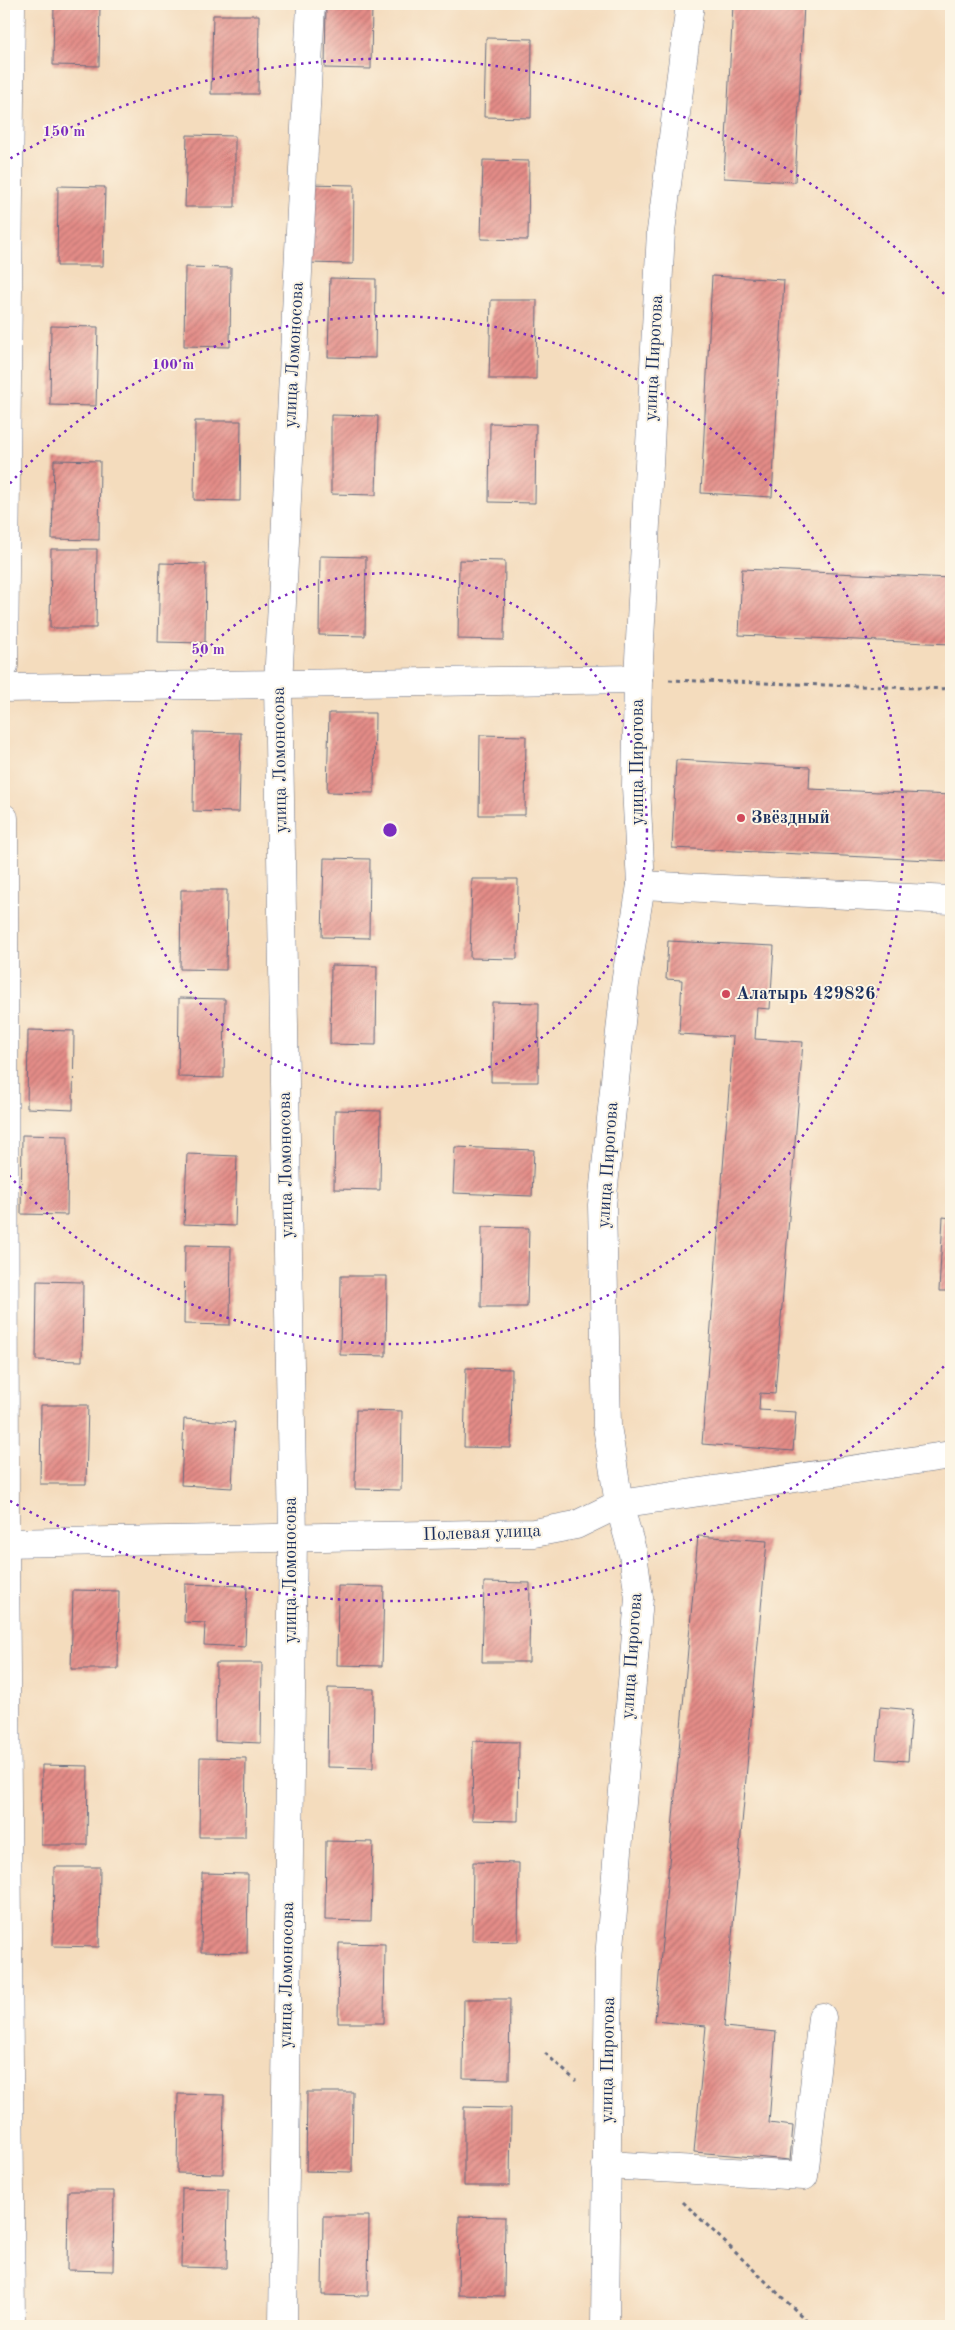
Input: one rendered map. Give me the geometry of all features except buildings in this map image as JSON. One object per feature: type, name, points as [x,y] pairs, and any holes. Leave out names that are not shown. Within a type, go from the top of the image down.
[{"type":"street","points":[[4,666],[11,4]]},
{"type":"street","name":"улица Ломоносова","points":[[283,2326],[292,1537],[278,685],[311,4]]},
{"type":"street","name":"улица Пирогова","points":[[605,2326],[609,1958],[638,1598],[633,1554],[619,1504],[607,1426],[602,1205],[625,984],[642,885],[636,786],[638,679],[661,231],[690,4]]},
{"type":"street","points":[[4,688],[638,679]]},
{"type":"street","points":[[4,818],[4,1543],[11,2326]]},
{"type":"street","points":[[642,885],[951,900]]},
{"type":"street","name":"Полевая улица","points":[[4,1543],[534,1533],[576,1524],[619,1504],[951,1455]]},
{"type":"street","points":[[606,2165],[804,2176],[822,2017]]},
{"type":"path","points":[[638,679],[951,689]]},
{"type":"place","name":"Звёздный","points":[[741,818]]},
{"type":"place","name":"Алатырь 429826","points":[[726,994]]}]
